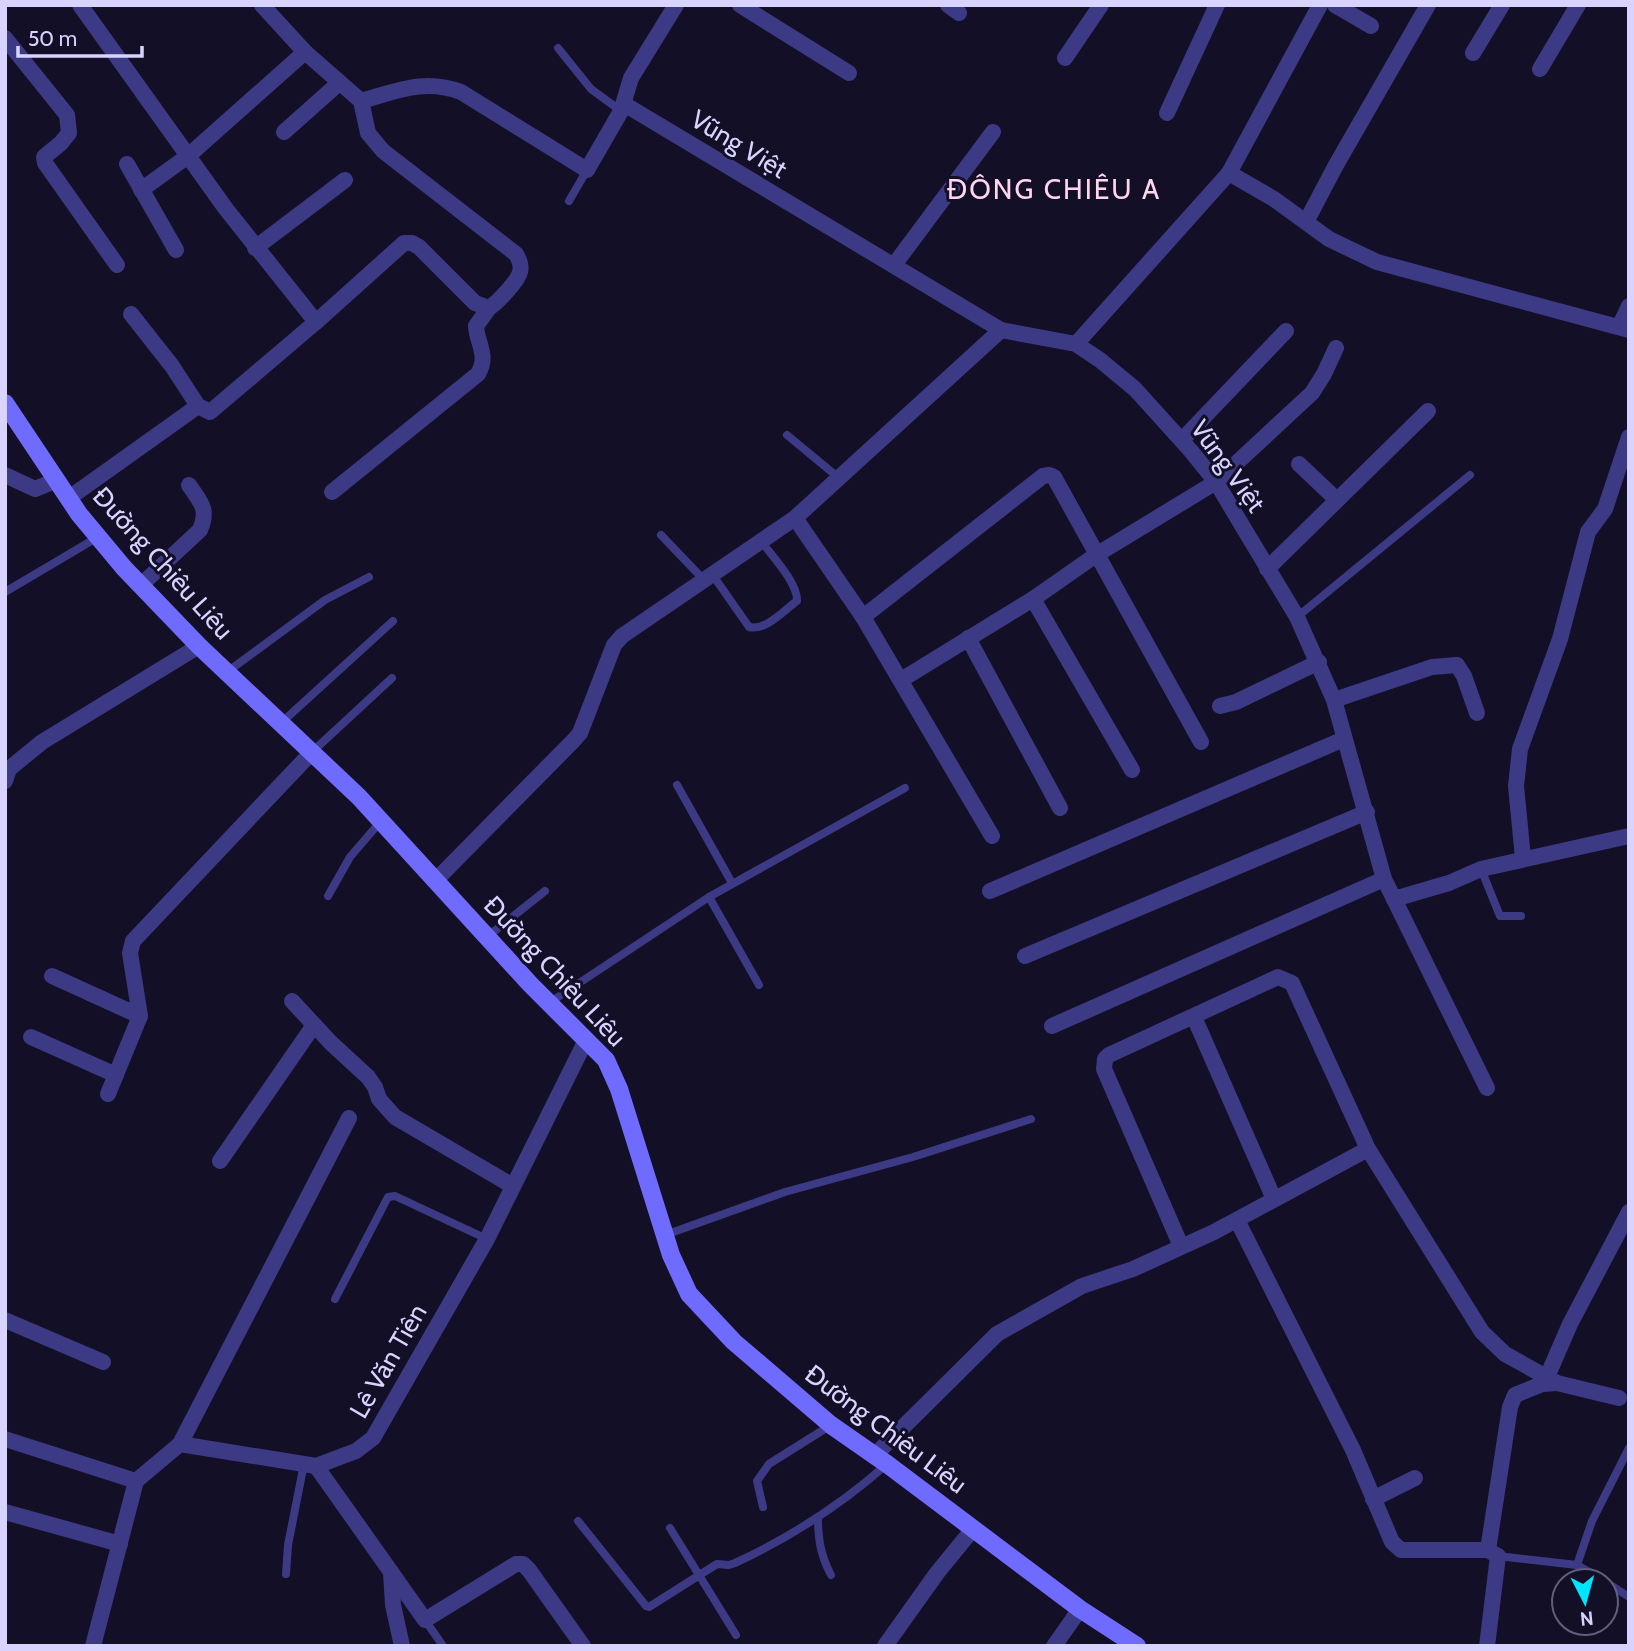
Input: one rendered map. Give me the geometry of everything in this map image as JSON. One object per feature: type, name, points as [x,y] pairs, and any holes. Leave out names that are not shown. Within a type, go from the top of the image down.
[{"type":"street","points":[[80,5],[255,248],[316,323]]},
{"type":"street","points":[[262,5],[305,52],[362,101],[368,133],[383,151],[516,254],[520,262],[517,278],[476,326],[484,361],[478,374],[332,492]]},
{"type":"street","points":[[362,101],[427,84],[443,85],[461,92],[587,170],[623,107],[631,78],[676,5]]},
{"type":"street","points":[[740,5],[849,73]]},
{"type":"street","points":[[1065,58],[1101,5]]},
{"type":"street","points":[[1167,113],[1217,5]]},
{"type":"street","points":[[1076,344],[1229,173],[1320,5]]},
{"type":"street","points":[[1335,5],[1371,26]]},
{"type":"street","points":[[1306,222],[1428,5]]},
{"type":"street","points":[[1473,52],[1502,5]]},
{"type":"street","points":[[1540,69],[1578,5]]},
{"type":"street","points":[[5,38],[67,115],[69,134],[44,157],[45,163],[117,265]]},
{"type":"street","points":[[141,190],[188,156],[305,52]]},
{"type":"street","points":[[284,132],[339,83]]},
{"type":"street","name":"Vũng Việt","points":[[623,107],[1001,330],[1076,344],[1135,389],[1182,440],[1216,482],[1297,617],[1319,662],[1334,699],[1384,879],[1487,1088]]},
{"type":"street","points":[[894,265],[993,132]]},
{"type":"street","points":[[127,164],[176,250]]},
{"type":"street","points":[[1229,173],[1274,199],[1329,240],[1377,261],[1624,329],[1629,306]]},
{"type":"street","points":[[255,248],[345,180]]},
{"type":"street","points":[[131,314],[172,366],[198,407],[210,412],[316,323],[398,247],[412,243],[419,247],[475,303],[489,308]]},
{"type":"street","points":[[435,881],[580,733],[614,645],[622,636],[795,518],[1001,330]]},
{"type":"street","points":[[1182,440],[1286,331]]},
{"type":"street","points":[[901,680],[1216,482],[1312,393],[1336,348]]},
{"type":"street","name":"Đường Chiêu Liêu","points":[[5,403],[98,537],[141,585],[199,646],[381,821],[486,937],[606,1060],[619,1089],[671,1255],[690,1294],[734,1342],[831,1425],[1080,1609],[1137,1646]]},
{"type":"street","points":[[69,498],[198,407]]},
{"type":"street","points":[[1267,569],[1428,411]]},
{"type":"street","points":[[1524,858],[1516,786],[1520,749],[1560,639],[1588,532],[1605,509],[1629,437]]},
{"type":"street","points":[[1299,464],[1337,500]]},
{"type":"street","points":[[5,475],[35,489],[57,480]]},
{"type":"street","points":[[863,617],[1049,475],[1054,477],[1202,742]]},
{"type":"street","points":[[141,585],[200,530],[205,518],[204,507],[189,485]]},
{"type":"street","points":[[795,518],[863,617],[992,836]]},
{"type":"street","points":[[1032,599],[1132,770]]},
{"type":"street","points":[[968,638],[1060,808]]},
{"type":"street","points":[[7,771],[42,742],[199,646]]},
{"type":"street","points":[[1220,706],[1236,702],[1319,662]]},
{"type":"street","points":[[1334,699],[1432,667],[1450,664],[1460,668],[1477,713]]},
{"type":"street","points":[[990,891],[1344,739]]},
{"type":"street","points":[[108,1094],[140,1016],[130,953],[133,941],[312,752]]},
{"type":"street","points":[[1025,956],[1367,812]]},
{"type":"street","points":[[1394,899],[1449,883],[1481,869],[1629,836]]},
{"type":"street","points":[[1052,1026],[1384,879]]},
{"type":"street","points":[[52,976],[140,1016]]},
{"type":"street","points":[[1181,1246],[1104,1069],[1105,1059],[1278,977],[1292,983],[1368,1149],[1482,1332],[1505,1354],[1552,1380],[1619,1398]]},
{"type":"street","points":[[292,1001],[368,1077],[379,1099],[395,1117],[513,1186]]},
{"type":"street","points":[[1194,1017],[1274,1199]]},
{"type":"street","points":[[220,1161],[314,1024]]},
{"type":"street","points":[[31,1037],[116,1075]]},
{"type":"street","name":"Lê Văn Tiên","points":[[180,1444],[310,1465],[356,1451],[373,1438],[487,1239],[586,1040]]},
{"type":"street","points":[[93,1646],[136,1481],[180,1444],[349,1118]]},
{"type":"street","points":[[881,1460],[997,1334],[1082,1286],[1133,1269],[1237,1220],[1368,1149]]},
{"type":"street","points":[[1552,1380],[1570,1324],[1629,1212]]},
{"type":"street","points":[[1237,1220],[1353,1450],[1392,1542],[1401,1550],[1493,1553]]},
{"type":"street","points":[[5,1320],[103,1362]]},
{"type":"street","points":[[1487,1646],[1493,1553],[1510,1407],[1515,1395],[1552,1380]]},
{"type":"street","points":[[5,1439],[136,1481]]},
{"type":"street","points":[[310,1465],[425,1620],[516,1564],[523,1564],[583,1646]]},
{"type":"street","points":[[1373,1499],[1415,1478]]},
{"type":"street","points":[[5,1512],[120,1544]]},
{"type":"street","points":[[885,1646],[937,1573],[973,1530]]},
{"type":"street","points":[[391,1572],[393,1605],[402,1646]]},
{"type":"street","points":[[1054,1646],[1080,1609]]},
{"type":"lane","points":[[558,48],[591,89],[623,107]]},
{"type":"lane","points":[[569,201],[587,170]]},
{"type":"lane","points":[[787,435],[839,478]]},
{"type":"lane","points":[[1297,617],[1469,475]]},
{"type":"lane","points":[[661,535],[708,577],[749,627],[754,628],[764,626],[797,601],[794,587],[761,541]]},
{"type":"lane","points":[[5,592],[98,537]]},
{"type":"lane","points":[[227,672],[325,600],[369,577]]},
{"type":"lane","points":[[281,723],[393,621]]},
{"type":"lane","points":[[312,752],[392,678]]},
{"type":"lane","points":[[677,785],[732,884]]},
{"type":"lane","points":[[549,1003],[709,897],[905,788]]},
{"type":"lane","points":[[328,896],[350,858],[381,821]]},
{"type":"lane","points":[[1481,869],[1500,916],[1521,916]]},
{"type":"lane","points":[[486,937],[545,891]]},
{"type":"lane","points":[[709,897],[759,985]]},
{"type":"lane","points":[[665,1236],[785,1192],[914,1157],[1031,1119]]},
{"type":"lane","points":[[335,1300],[388,1197],[394,1196],[487,1239]]},
{"type":"lane","points":[[763,1507],[757,1480],[769,1464],[831,1425]]},
{"type":"lane","points":[[1577,1565],[1592,1521],[1629,1448]]},
{"type":"lane","points":[[578,1521],[646,1606],[654,1605],[717,1564],[729,1565],[744,1559],[818,1518],[858,1490],[881,1460]]},
{"type":"lane","points":[[286,1574],[288,1545],[310,1465]]},
{"type":"lane","points":[[818,1518],[818,1538],[823,1559],[831,1575]]},
{"type":"lane","points":[[670,1528],[736,1635]]},
{"type":"lane","points":[[1493,1553],[1580,1567]]},
{"type":"lane","points":[[425,1620],[443,1646]]},
{"type":"district","name":"ĐÔNG CHIÊU A","points":[[1054,189]]}]
